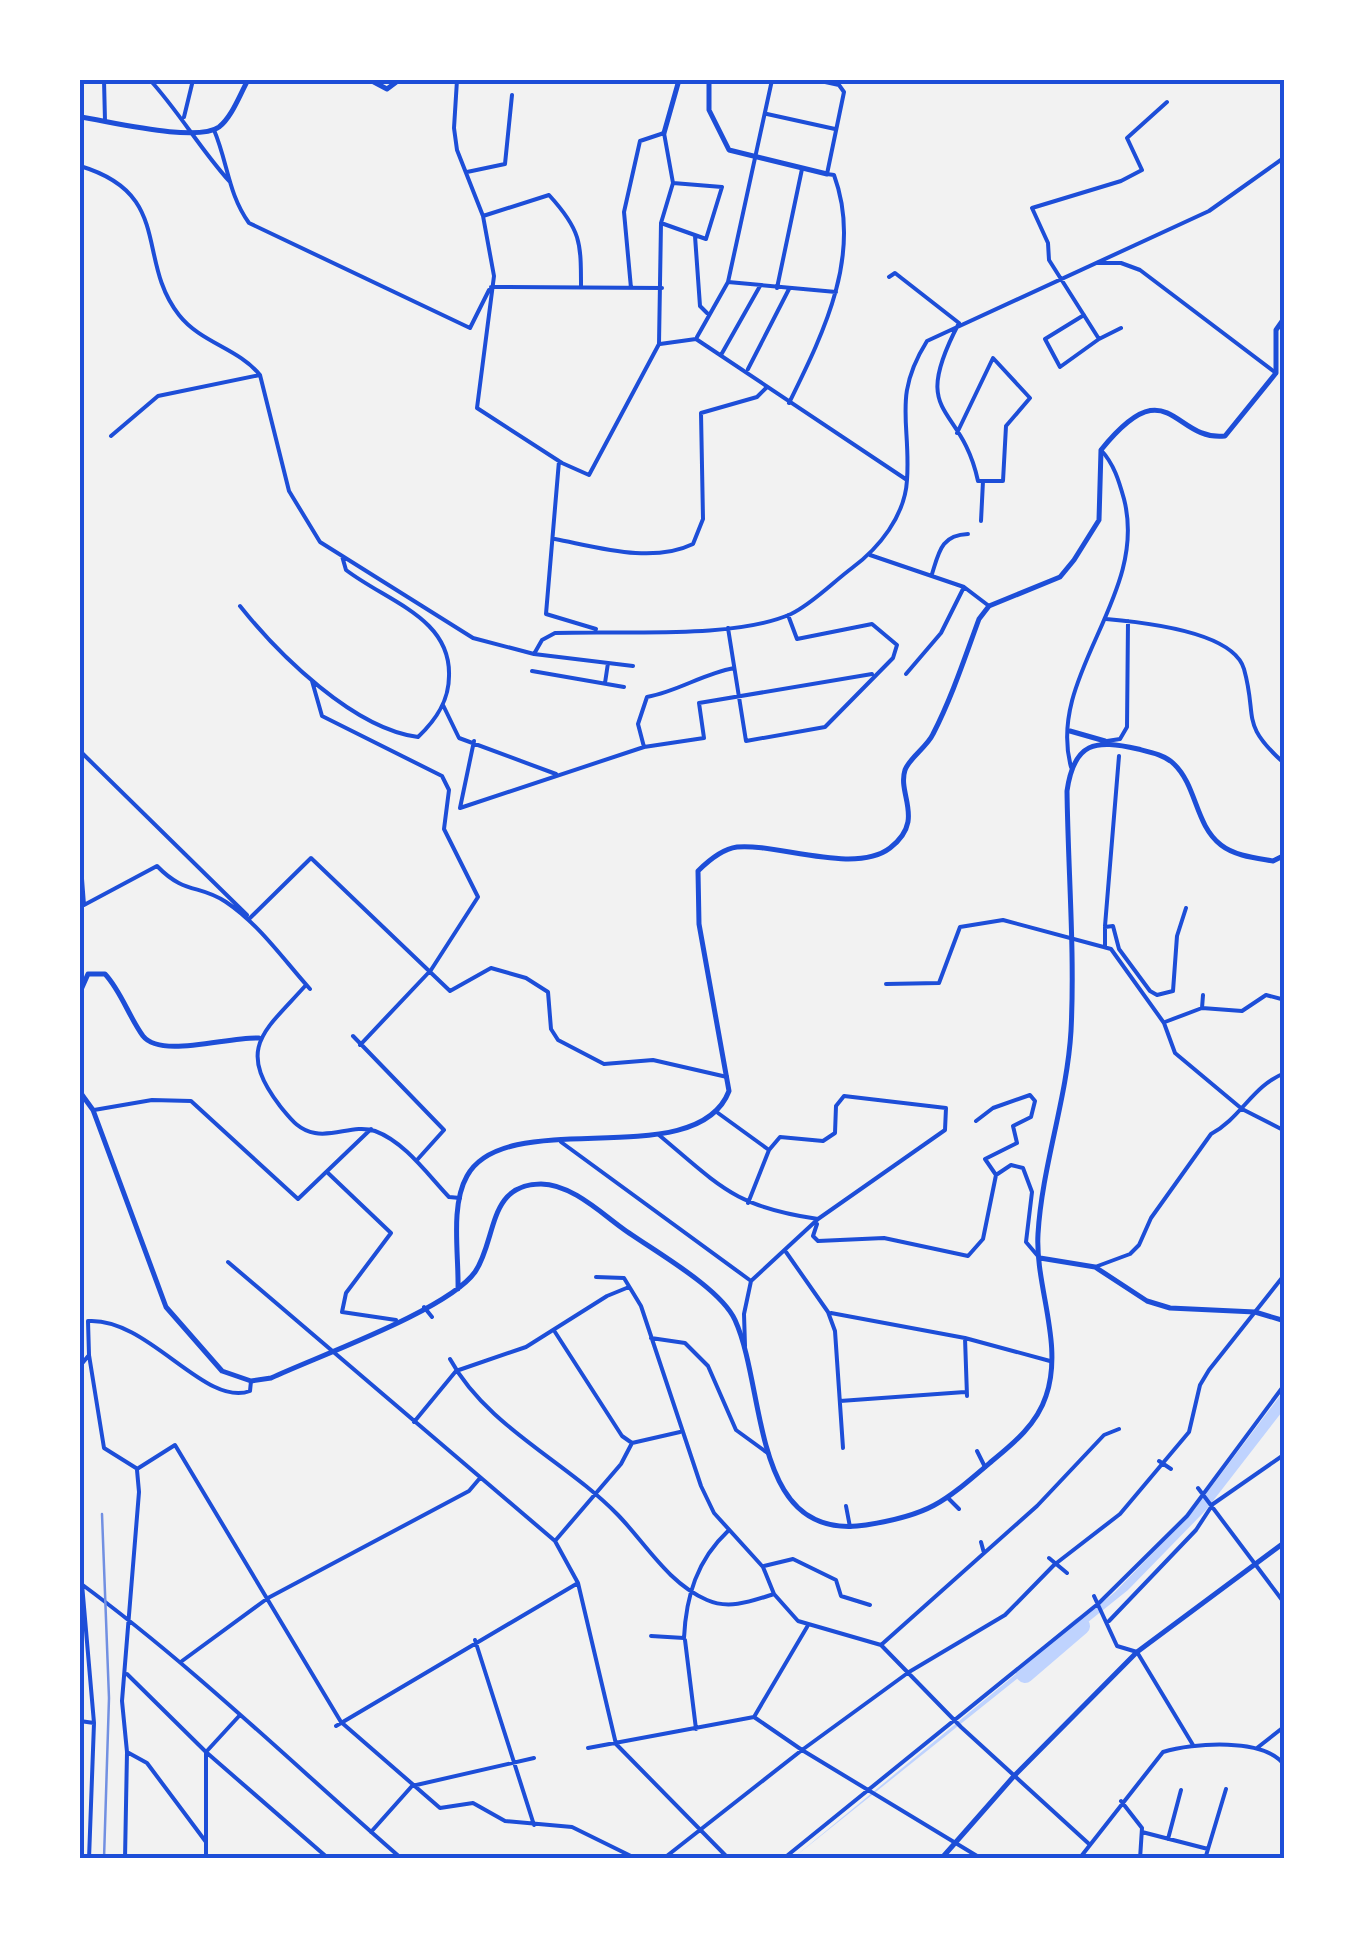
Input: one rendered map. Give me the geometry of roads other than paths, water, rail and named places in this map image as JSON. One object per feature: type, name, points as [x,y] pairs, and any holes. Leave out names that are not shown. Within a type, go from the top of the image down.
[{"type":"street","points":[[104,80],[105,121]]},
{"type":"street","points":[[150,80],[184,117],[200,148],[230,182]]},
{"type":"street","points":[[184,117],[194,80]]},
{"type":"street","points":[[80,117],[175,132],[214,130],[224,124],[248,80]]},
{"type":"street","points":[[370,80],[386,89],[399,80]]},
{"type":"street","points":[[457,80],[454,128],[491,250],[491,286],[477,408],[559,461],[589,475],[659,344],[661,222],[674,183],[664,133],[678,80]]},
{"type":"street","points":[[708,80],[710,110],[722,142],[737,155],[834,175],[846,208],[832,316],[789,403]]},
{"type":"street","points":[[696,339],[728,282],[772,80]]},
{"type":"street","points":[[816,80],[839,84],[844,92],[828,174]]},
{"type":"street","points":[[467,172],[505,164],[512,95]]},
{"type":"street","points":[[1099,340],[1049,260],[1048,243],[1032,208],[1122,181],[1142,170],[1127,138],[1167,102]]},
{"type":"street","points":[[765,114],[836,129]]},
{"type":"street","points":[[214,130],[230,166],[231,198],[250,222],[470,328],[491,286]]},
{"type":"street","points":[[631,288],[624,212],[640,141],[664,133]]},
{"type":"street","points":[[534,654],[542,640],[556,633],[728,628],[788,615],[869,554],[892,526],[907,480],[902,427],[912,366],[928,341],[959,322],[1208,212],[1285,156]]},
{"type":"street","points":[[80,166],[106,176],[138,206],[153,235],[162,284],[179,315],[201,337],[250,363],[260,375],[289,491],[320,542],[472,638],[534,654],[632,666]]},
{"type":"street","points":[[778,288],[802,169]]},
{"type":"street","points":[[661,222],[706,239],[722,188],[674,183]]},
{"type":"street","points":[[483,216],[550,195],[572,220],[581,240],[582,287]]},
{"type":"street","points":[[694,236],[700,306],[709,315]]},
{"type":"street","points":[[1093,263],[1121,264],[1140,270],[1276,373]]},
{"type":"street","points":[[889,277],[895,273],[959,322]]},
{"type":"street","points":[[728,282],[836,292]]},
{"type":"street","points":[[491,286],[662,288]]},
{"type":"street","points":[[721,355],[760,286]]},
{"type":"street","points":[[748,371],[788,289]]},
{"type":"street","points":[[1084,315],[1045,339],[1060,367],[1121,328]]},
{"type":"street","points":[[458,1289],[460,1198],[467,1175],[487,1156],[560,1141],[689,1128],[718,1113],[729,1091],[699,924],[698,872],[737,847],[813,856],[874,856],[888,850],[906,825],[912,805],[906,768],[931,738],[979,619],[989,606],[1051,583],[1074,560],[1098,520],[1103,501],[1098,467],[1101,450],[1148,411],[1162,409],[1204,434],[1225,436],[1276,373],[1276,330],[1285,317]]},
{"type":"street","points":[[957,433],[994,358],[1030,398],[1006,426],[1003,481],[978,481],[974,462],[936,398],[936,380],[959,322]]},
{"type":"street","points":[[659,344],[696,339],[907,480]]},
{"type":"street","points":[[111,436],[158,396],[260,375]]},
{"type":"street","points":[[556,539],[655,552],[692,544],[703,519],[701,413],[757,397],[767,387]]},
{"type":"street","points":[[80,1092],[93,1110],[114,1176],[134,1213],[156,1290],[222,1371],[251,1381],[271,1378],[458,1289],[482,1260],[492,1218],[504,1199],[520,1188],[554,1185],[616,1224],[725,1305],[734,1318],[769,1454],[787,1495],[800,1512],[830,1526],[850,1528],[928,1513],[985,1468],[1032,1422],[1047,1394],[1050,1360],[1038,1236],[1071,1029],[1067,791],[1070,730],[1076,682],[1106,619],[1126,564],[1129,534],[1120,486],[1101,450]]},
{"type":"street","points":[[559,461],[556,539],[546,614],[605,631]]},
{"type":"street","points":[[981,521],[982,481]]},
{"type":"street","points":[[932,574],[942,542],[954,535],[968,534]]},
{"type":"street","points":[[869,554],[964,587],[989,606]]},
{"type":"street","points":[[240,606],[312,681],[363,717],[405,736],[418,737],[449,694],[445,641],[432,626],[346,570],[342,556]]},
{"type":"street","points":[[906,674],[940,633],[964,587]]},
{"type":"street","points":[[728,628],[746,740],[824,727],[898,648],[872,624],[798,639],[788,615]]},
{"type":"street","points":[[1106,619],[1222,642],[1239,656],[1245,671],[1249,721],[1258,737],[1285,764]]},
{"type":"street","points":[[1070,767],[1081,753],[1120,739],[1127,727],[1128,621]]},
{"type":"street","points":[[605,684],[608,663]]},
{"type":"street","points":[[644,747],[638,724],[647,697],[678,691],[711,672],[734,668]]},
{"type":"street","points":[[532,670],[624,687]]},
{"type":"street","points":[[474,741],[460,808],[644,747],[704,738],[699,703],[872,674]]},
{"type":"street","points":[[312,681],[322,716],[442,776],[448,785],[444,830],[478,897],[431,970],[360,1045]]},
{"type":"street","points":[[443,705],[459,738],[560,775]]},
{"type":"street","points":[[1070,730],[1156,753],[1175,764],[1206,830],[1222,847],[1273,861],[1285,855]]},
{"type":"street","points":[[80,751],[243,908],[248,919]]},
{"type":"street","points":[[1104,948],[1119,756]]},
{"type":"street","points":[[80,854],[84,905],[157,866],[174,884],[214,895],[248,919],[308,987],[259,1038],[257,1069],[294,1124],[325,1134],[371,1129],[416,1161],[449,1197],[460,1198]]},
{"type":"street","points":[[248,919],[312,858],[450,991],[492,968],[537,983],[548,992],[551,1029],[558,1040],[604,1064],[653,1060],[727,1077]]},
{"type":"street","points":[[1105,927],[1113,926],[1118,949],[1157,995],[1173,990],[1177,936],[1186,908]]},
{"type":"street","points":[[886,984],[939,983],[960,928],[1004,920],[1111,949],[1164,1022],[1175,1053],[1242,1109],[1285,1130]]},
{"type":"street","points":[[80,992],[88,974],[105,974],[146,1040],[166,1050],[215,1038],[259,1038]]},
{"type":"street","points":[[1202,1008],[1203,995]]},
{"type":"street","points":[[1164,1022],[1202,1008],[1231,1014],[1266,995],[1285,1000]]},
{"type":"street","points":[[353,1036],[444,1130],[416,1161]]},
{"type":"street","points":[[1095,1267],[1130,1254],[1211,1134],[1232,1122],[1268,1079],[1285,1072]]},
{"type":"street","points":[[976,1122],[993,1108],[1030,1095],[1035,1101],[1030,1117],[1012,1126],[1018,1142],[986,1160],[996,1175]]},
{"type":"street","points":[[745,1357],[744,1314],[751,1281],[818,1219],[945,1130],[946,1108],[844,1096],[836,1106],[835,1134],[823,1141],[780,1137],[769,1150],[748,1203]]},
{"type":"street","points":[[93,1110],[152,1100],[191,1100],[298,1200],[371,1129]]},
{"type":"street","points":[[718,1113],[769,1150]]},
{"type":"street","points":[[656,1133],[732,1196],[767,1212],[818,1219]]},
{"type":"street","points":[[560,1141],[751,1281]]},
{"type":"street","points":[[818,1219],[813,1236],[818,1241],[884,1238],[968,1256],[983,1239],[996,1175],[1010,1164],[1029,1174],[1032,1192],[1026,1242],[1040,1258],[1095,1267],[1148,1301],[1170,1308],[1255,1312],[1285,1321]]},
{"type":"street","points":[[328,1174],[392,1233],[346,1293],[342,1312],[396,1320]]},
{"type":"street","points":[[786,1252],[828,1312],[834,1331],[844,1448]]},
{"type":"street","points":[[228,1262],[555,1541],[578,1583],[616,1744],[729,1859]]},
{"type":"street","points":[[663,1859],[909,1672],[1005,1615],[1054,1565],[1120,1514],[1189,1432],[1200,1385],[1285,1274]]},
{"type":"street","points":[[596,1278],[624,1278],[630,1288],[701,1486],[728,1531],[763,1566],[774,1594],[808,1626],[881,1644],[959,1725],[1088,1843]]},
{"type":"street","points":[[414,1422],[456,1370],[526,1347],[630,1288]]},
{"type":"street","points":[[424,1307],[432,1317]]},
{"type":"street","points":[[828,1312],[965,1338],[1050,1360]]},
{"type":"street","points":[[137,1469],[104,1448],[89,1356],[88,1321],[110,1321],[134,1332],[204,1383],[240,1395],[250,1391],[251,1381]]},
{"type":"street","points":[[554,1330],[616,1430],[632,1443]]},
{"type":"street","points":[[651,1338],[676,1339],[708,1366],[736,1430],[769,1454]]},
{"type":"street","points":[[840,1401],[966,1394],[965,1338]]},
{"type":"street","points":[[80,1366],[89,1356]]},
{"type":"street","points":[[450,1359],[476,1396],[617,1514],[649,1554],[691,1590],[726,1605],[774,1594]]},
{"type":"street","points":[[783,1859],[867,1789],[959,1725],[1099,1603],[1186,1516],[1200,1491],[1285,1384]]},
{"type":"street","points":[[881,1644],[1023,1520],[1104,1435],[1119,1428]]},
{"type":"street","points":[[555,1541],[632,1443],[680,1432]]},
{"type":"street","points":[[137,1469],[175,1445],[339,1724],[440,1808],[473,1804],[505,1822],[591,1833],[637,1859]]},
{"type":"street","points":[[977,1451],[985,1468]]},
{"type":"street","points":[[1109,1621],[1196,1530],[1214,1504],[1285,1454]]},
{"type":"street","points":[[125,1859],[128,1752],[122,1701],[127,1674],[125,1616],[139,1492],[137,1469]]},
{"type":"street","points":[[182,1661],[268,1598],[468,1491],[481,1476]]},
{"type":"street","points":[[1200,1491],[1214,1504],[1285,1604]]},
{"type":"street","points":[[948,1498],[959,1509]]},
{"type":"street","points":[[846,1506],[850,1528]]},
{"type":"street","points":[[696,1730],[684,1635],[691,1590],[706,1554],[728,1531]]},
{"type":"street","points":[[981,1542],[984,1553]]},
{"type":"street","points":[[941,1859],[1014,1776],[1137,1652],[1285,1542]]},
{"type":"street","points":[[1049,1558],[1067,1573]]},
{"type":"street","points":[[763,1566],[770,1561],[793,1559],[836,1580],[841,1596],[870,1605]]},
{"type":"street","points":[[339,1724],[475,1640],[578,1583]]},
{"type":"street","points":[[81,1584],[182,1661],[402,1859]]},
{"type":"street","points":[[81,1584],[94,1723],[89,1859]]},
{"type":"street","points":[[1094,1596],[1109,1621],[1117,1646],[1137,1652],[1194,1747]]},
{"type":"street","points":[[754,1718],[808,1626]]},
{"type":"street","points":[[650,1636],[684,1635]]},
{"type":"street","points":[[475,1640],[534,1825]]},
{"type":"street","points":[[127,1674],[206,1752],[329,1859]]},
{"type":"street","points":[[206,1859],[206,1752],[240,1715]]},
{"type":"street","points":[[588,1748],[754,1718],[952,1844],[982,1859]]},
{"type":"street","points":[[80,1721],[94,1723]]},
{"type":"street","points":[[1256,1748],[1285,1726]]},
{"type":"street","points":[[1079,1859],[1163,1752],[1194,1747],[1256,1748],[1279,1757],[1285,1766]]},
{"type":"street","points":[[128,1752],[147,1763],[206,1842]]},
{"type":"street","points":[[371,1832],[412,1786],[515,1766],[534,1758]]},
{"type":"street","points":[[1206,1859],[1226,1789]]},
{"type":"street","points":[[1168,1839],[1181,1790]]},
{"type":"street","points":[[1121,1801],[1142,1832],[1140,1859]]},
{"type":"street","points":[[1142,1832],[1208,1849]]},
{"type":"water","points":[[1285,1389],[1285,1408],[1206,1510],[1128,1590],[792,1859],[1115,1592],[1193,1511]]},
{"type":"waterway","points":[[1025,1674],[1081,1626]]},
{"type":"railway","points":[[102,1514],[109,1698],[104,1859]]}]
